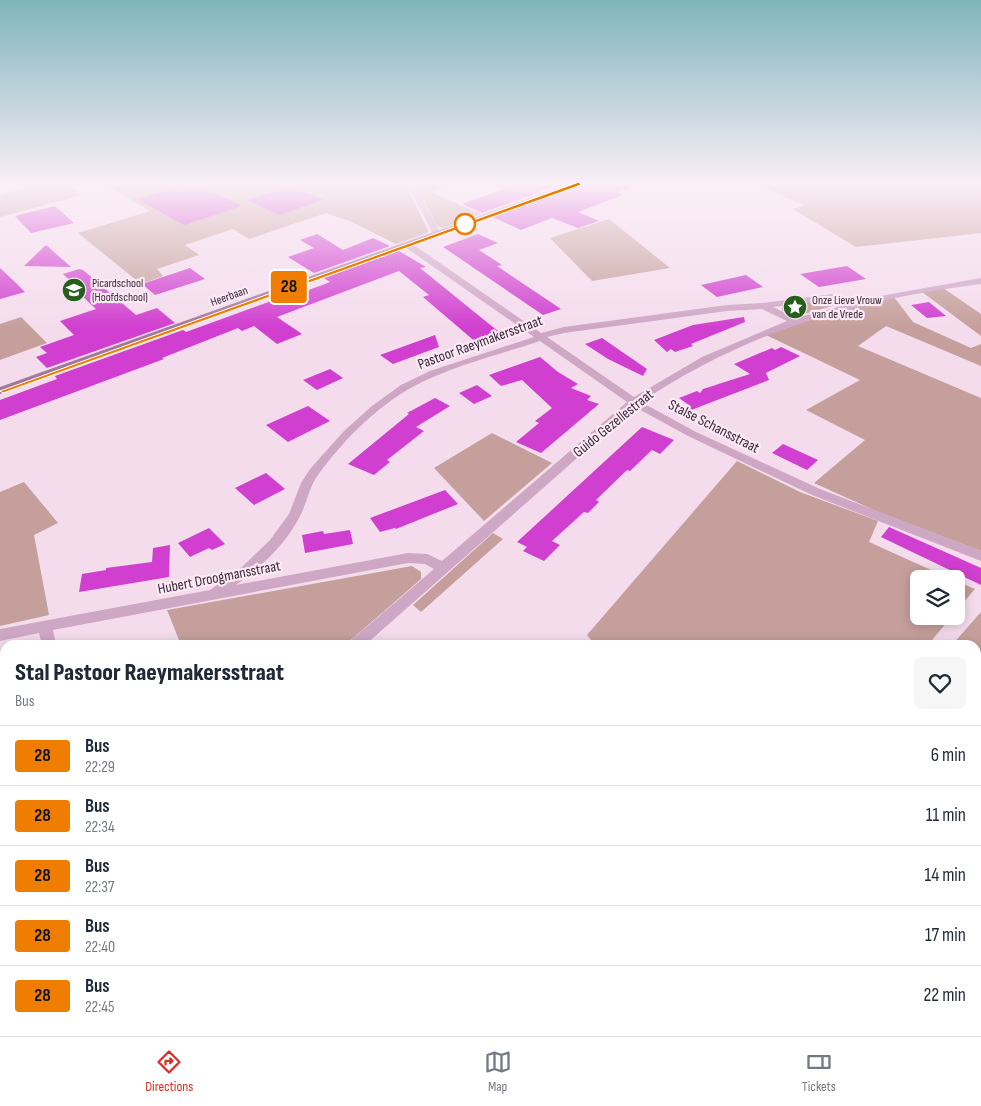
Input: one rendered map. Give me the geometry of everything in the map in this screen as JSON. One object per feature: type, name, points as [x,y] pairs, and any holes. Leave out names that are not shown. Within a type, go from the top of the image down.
[{"type":"street","name":"Heerbaan","points":[[0,391],[443,231]]},
{"type":"street","name":"Stalse Schansstraat","points":[[408,244],[634,402],[700,438],[816,492],[981,556]]},
{"type":"street","name":"Guido Gezellestraat","points":[[361,640],[442,567],[634,402],[706,358],[794,321],[865,301],[981,281]]},
{"type":"street","name":"Pastoor Raeymakersstraat","points":[[213,595],[253,567],[273,546],[293,519],[312,474],[333,448],[398,392],[418,380],[461,363],[541,338],[545,334],[564,330],[727,308],[762,306],[833,297]]},
{"type":"street","name":"Pastoor Raeymakersstraat","points":[[762,306],[794,321]]},
{"type":"street","name":"Hubert Droogmansstraat","points":[[0,635],[408,558],[427,560],[442,567]]},
{"type":"street","points":[[45,628],[48,640]]},
{"type":"shaded area","points":[[83,231],[226,231],[185,245],[199,255],[157,269],[163,276],[141,284],[78,233]]},
{"type":"shaded area","points":[[237,231],[272,231],[249,239]]},
{"type":"shaded area","points":[[371,231],[428,231],[427,233],[396,244]]},
{"type":"shaded area","points":[[571,231],[624,231],[670,268],[592,281],[550,238]]},
{"type":"shaded area","points":[[830,231],[981,231],[981,233],[856,247]]},
{"type":"shaded area","points":[[943,288],[981,314],[981,336],[922,292]]},
{"type":"shaded area","points":[[854,297],[857,299],[801,315],[782,310],[782,307],[790,304]]},
{"type":"shaded area","points":[[894,297],[913,322],[971,348],[981,344],[981,366],[886,326],[858,346],[981,398],[981,551],[876,511],[814,483],[865,440],[806,410],[860,380],[766,335],[821,316]]},
{"type":"shaded area","points":[[21,317],[47,343],[0,360],[0,324]]},
{"type":"shaded area","points":[[492,433],[552,463],[484,521],[434,468]]},
{"type":"shaded area","points":[[737,461],[800,492],[878,521],[869,542],[931,570],[910,570],[910,625],[945,625],[932,640],[591,640],[587,635]]},
{"type":"shaded area","points":[[24,482],[58,523],[34,535],[49,615],[0,626],[0,492]]},
{"type":"shaded area","points":[[493,533],[503,539],[421,612],[413,605]]},
{"type":"shaded area","points":[[412,566],[421,572],[421,579],[351,640],[179,640],[167,610]]},
{"type":"shaded area","points":[[965,585],[975,589],[965,601]]},
{"type":"shaded area","points":[[981,612],[981,640],[956,640]]},
{"type":"building","points":[[317,234],[343,250],[373,238],[390,246],[314,273],[288,257],[314,248],[300,240]]},
{"type":"building","points":[[478,234],[498,243],[479,250],[502,265],[497,266],[561,309],[543,315],[443,247]]},
{"type":"building","points":[[46,245],[71,267],[24,266]]},
{"type":"building","points":[[399,251],[426,267],[420,268],[504,336],[478,344],[423,297],[429,295],[399,271],[277,317],[302,334],[277,344],[254,326],[242,331],[238,328],[162,358],[164,359],[0,420],[0,400],[57,379],[55,376],[183,330],[186,332],[285,296],[293,296],[330,282],[324,278]]},
{"type":"building","points":[[847,266],[866,279],[819,287],[800,274]]},
{"type":"building","points":[[0,268],[15,282],[25,292],[0,299]]},
{"type":"building","points":[[190,268],[205,279],[155,295],[142,284]]},
{"type":"building","points":[[79,269],[83,270],[136,315],[157,308],[175,323],[47,368],[36,357],[47,353],[40,347],[74,335],[60,321],[96,309],[81,295],[83,293],[63,274]]},
{"type":"building","points":[[746,275],[763,287],[717,297],[701,285]]},
{"type":"building","points":[[929,302],[946,316],[927,318],[911,305]]},
{"type":"building","points":[[744,317],[745,322],[691,344],[693,346],[675,352],[671,349],[667,352],[654,340],[693,325]]},
{"type":"building","points":[[435,335],[439,347],[393,364],[380,355]]},
{"type":"building","points":[[602,338],[647,369],[643,376],[608,359],[585,344]]},
{"type":"building","points":[[781,347],[800,356],[766,373],[769,380],[686,412],[690,406],[679,398],[697,391],[700,393],[703,389],[750,374],[734,364],[772,348],[775,350]]},
{"type":"building","points":[[540,357],[558,372],[578,384],[571,388],[591,396],[587,400],[599,404],[541,453],[516,442],[539,423],[535,421],[552,408],[522,380],[501,386],[489,375]]},
{"type":"building","points":[[330,369],[343,378],[317,390],[303,380]]},
{"type":"building","points":[[477,385],[492,396],[474,404],[459,393]]},
{"type":"building","points":[[435,398],[450,406],[416,427],[424,431],[387,460],[390,462],[374,475],[348,464],[409,414],[407,413]]},
{"type":"building","points":[[308,406],[330,421],[288,442],[266,425]]},
{"type":"building","points":[[642,427],[674,440],[660,454],[652,450],[630,471],[627,470],[596,500],[599,502],[588,513],[584,512],[552,541],[560,545],[544,561],[523,551],[527,547],[517,542]]},
{"type":"building","points":[[783,444],[818,460],[807,470],[772,453]]},
{"type":"building","points":[[266,473],[285,489],[254,505],[235,488]]},
{"type":"building","points":[[445,490],[458,504],[396,529],[380,532],[370,518]]},
{"type":"building","points":[[889,527],[981,568],[981,585],[965,577],[965,570],[950,570],[881,537]]},
{"type":"building","points":[[209,528],[225,544],[212,550],[209,548],[190,557],[178,543]]},
{"type":"building","points":[[350,530],[353,544],[305,553],[302,535],[323,531],[324,534]]},
{"type":"building","points":[[170,545],[169,577],[79,592],[82,574],[106,570],[106,568],[152,562],[153,548]]},
{"type":"bus line","name":"28","points":[[0,391],[444,231]]},
{"type":"place","name":"Picardschool (Hoofdschool)","points":[[74,290]]},
{"type":"place","name":"Onze Lieve Vrouw van de Vrede","points":[[795,307]]}]
